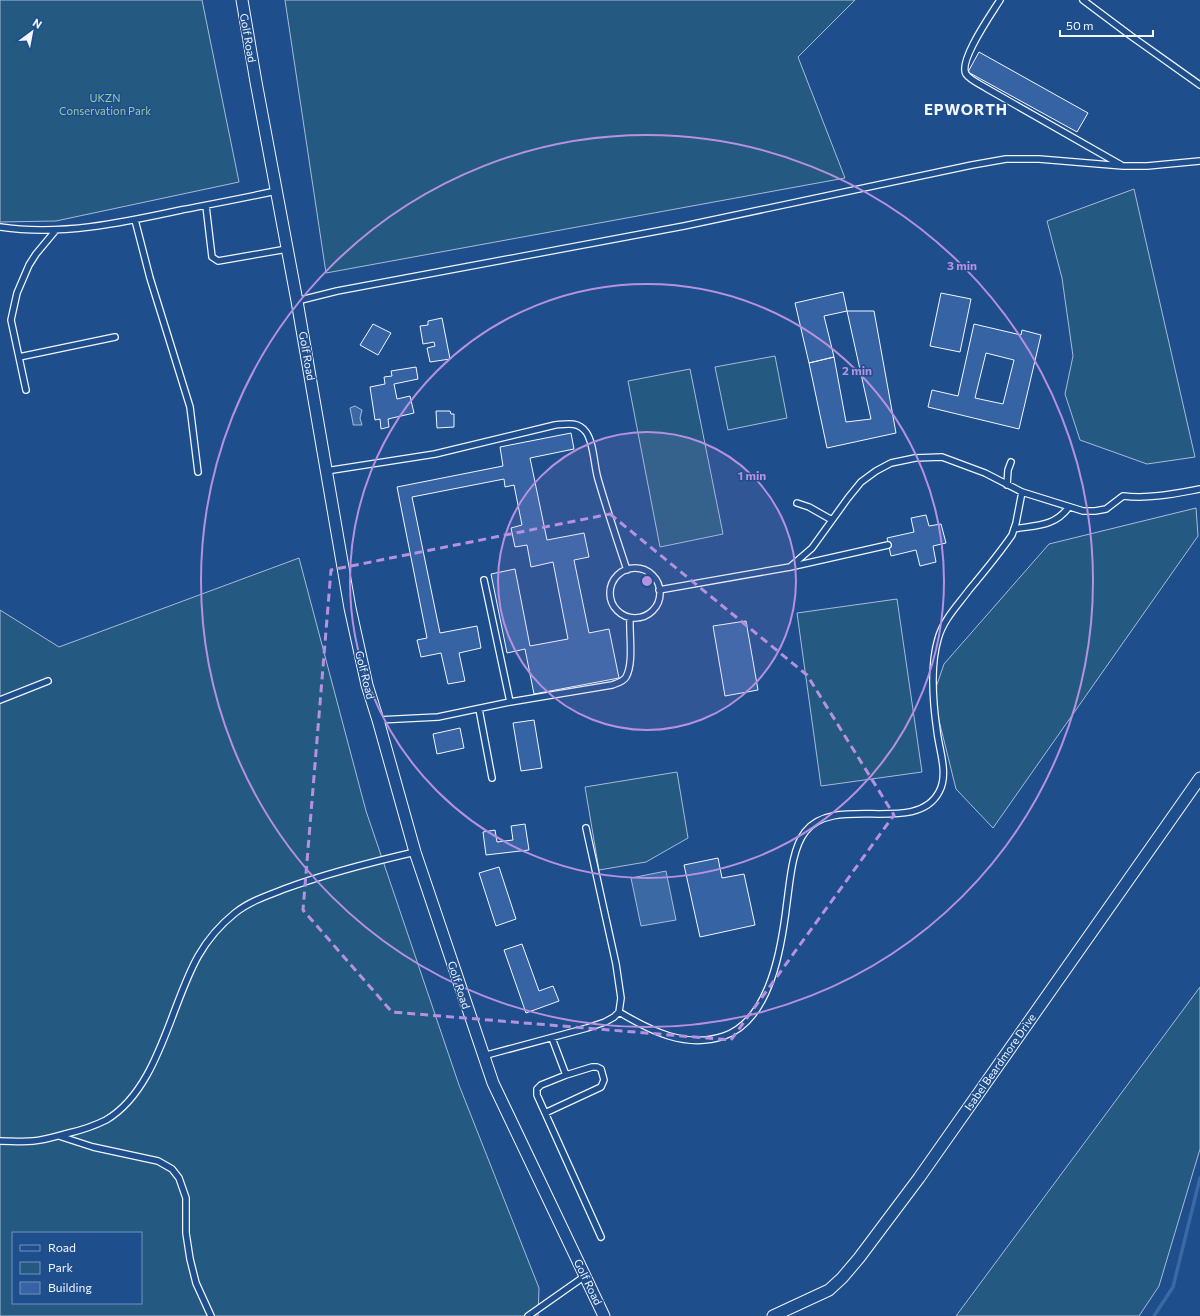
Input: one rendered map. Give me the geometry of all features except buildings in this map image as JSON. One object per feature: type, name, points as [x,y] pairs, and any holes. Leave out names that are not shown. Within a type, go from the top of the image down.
[{"type":"street","name":"Golf Road","points":[[242,0],[297,301],[350,608],[366,685],[378,720],[415,852],[493,1083],[604,1316]]},
{"type":"street","name":"Isabel Beardmore Drive","points":[[773,1316],[829,1290],[842,1278],[859,1258],[919,1178],[1200,778]]},
{"type":"lane","points":[[1000,0],[970,50],[964,65],[966,73],[986,88],[1123,166]]},
{"type":"lane","points":[[1083,0],[1200,85]]},
{"type":"lane","points":[[297,301],[337,291],[684,226],[993,161],[1006,159],[1039,159],[1123,166],[1147,166],[1200,162]]},
{"type":"lane","points":[[0,227],[35,231],[56,230],[135,220],[276,191]]},
{"type":"lane","points":[[206,206],[212,257],[215,260],[218,261],[287,249]]},
{"type":"lane","points":[[135,220],[150,278],[190,407],[198,472]]},
{"type":"lane","points":[[26,390],[10,320],[29,265],[56,230]]},
{"type":"lane","points":[[19,357],[116,337]]},
{"type":"lane","points":[[326,471],[435,454],[570,423],[577,425],[586,432],[590,442],[598,478],[627,570]]},
{"type":"lane","points":[[790,567],[812,548],[861,482],[876,471],[891,463],[915,458],[942,458],[985,473],[1022,492],[1083,511],[1106,509],[1123,496],[1141,498],[1200,489]]},
{"type":"lane","points":[[1007,485],[1008,470],[1011,462]]},
{"type":"lane","points":[[619,1012],[655,1032],[674,1038],[693,1040],[712,1040],[728,1034],[745,1023],[762,1001],[778,958],[790,877],[797,848],[804,832],[814,822],[835,815],[885,814],[914,811],[924,808],[940,792],[943,780],[943,768],[935,714],[933,674],[938,638],[950,615],[1012,535],[1022,492]]},
{"type":"lane","points":[[797,503],[809,507],[832,520]]},
{"type":"lane","points":[[1014,529],[1046,524],[1054,521],[1064,514],[1069,507]]},
{"type":"lane","points":[[659,590],[790,567],[888,545]]},
{"type":"lane","points":[[627,570],[640,570],[651,575],[657,582],[659,598],[652,612],[645,616],[630,618],[622,615],[611,603],[610,587],[614,579],[620,573],[627,570]]},
{"type":"lane","points":[[484,580],[510,702]]},
{"type":"lane","points":[[378,720],[438,717],[510,702],[612,685],[621,682],[626,678],[631,652],[630,618]]},
{"type":"lane","points":[[0,700],[48,681]]},
{"type":"lane","points":[[479,709],[492,778]]},
{"type":"lane","points":[[483,1056],[587,1028],[605,1022],[619,1012],[621,998],[618,978],[586,828]]},
{"type":"lane","points":[[0,1140],[33,1141],[88,1128],[107,1119],[127,1102],[143,1082],[158,1052],[194,962],[208,941],[236,912],[258,898],[298,884],[355,866],[415,852]]},
{"type":"lane","points":[[552,1038],[566,1075]]},
{"type":"lane","points":[[545,1113],[601,1087],[604,1080],[601,1069],[592,1067],[566,1075],[541,1085],[537,1089],[537,1095],[545,1113],[601,1237]]},
{"type":"lane","points":[[58,1136],[93,1147],[158,1161],[172,1169],[179,1178],[186,1198],[186,1233],[190,1259],[196,1283],[211,1316]]},
{"type":"lane","points":[[528,1316],[585,1276]]},
{"type":"highlighted area","points":[[610,514],[807,675],[894,815],[731,1040],[392,1012],[303,910],[331,570]]},
{"type":"green space","name":"UKZN Conservation Park","points":[[0,0],[202,0],[239,182],[56,221],[0,222]]},
{"type":"green space","points":[[285,0],[855,0],[798,57],[845,178],[326,273]]},
{"type":"green space","points":[[1134,189],[1195,457],[1147,464],[1080,440],[1065,394],[1073,356],[1062,278],[1047,221]]},
{"type":"green space","points":[[775,356],[787,418],[728,430],[715,367]]},
{"type":"green space","points":[[690,369],[723,534],[660,547],[628,381]]},
{"type":"green space","points":[[1196,508],[1198,536],[993,828],[956,789],[933,696],[944,664],[1049,544]]},
{"type":"green space","points":[[299,558],[366,811],[459,1085],[539,1288],[538,1316],[0,1316],[0,610],[59,647]]},
{"type":"green space","points":[[897,599],[922,772],[821,786],[797,613]]},
{"type":"green space","points":[[677,772],[688,838],[646,862],[599,870],[585,787]]},
{"type":"green space","points":[[1200,987],[1200,1149],[1159,1286],[1139,1316],[956,1316]]},
{"type":"shaded area","points":[[355,406],[362,410],[360,418],[362,425],[353,425],[350,408]]},
{"type":"shaded area","points":[[666,871],[676,920],[641,926],[631,878]]},
{"type":"waterway","points":[[1154,1316],[1173,1287],[1200,1178]]},
{"type":"district","name":"EPWORTH","points":[[966,110]]}]
